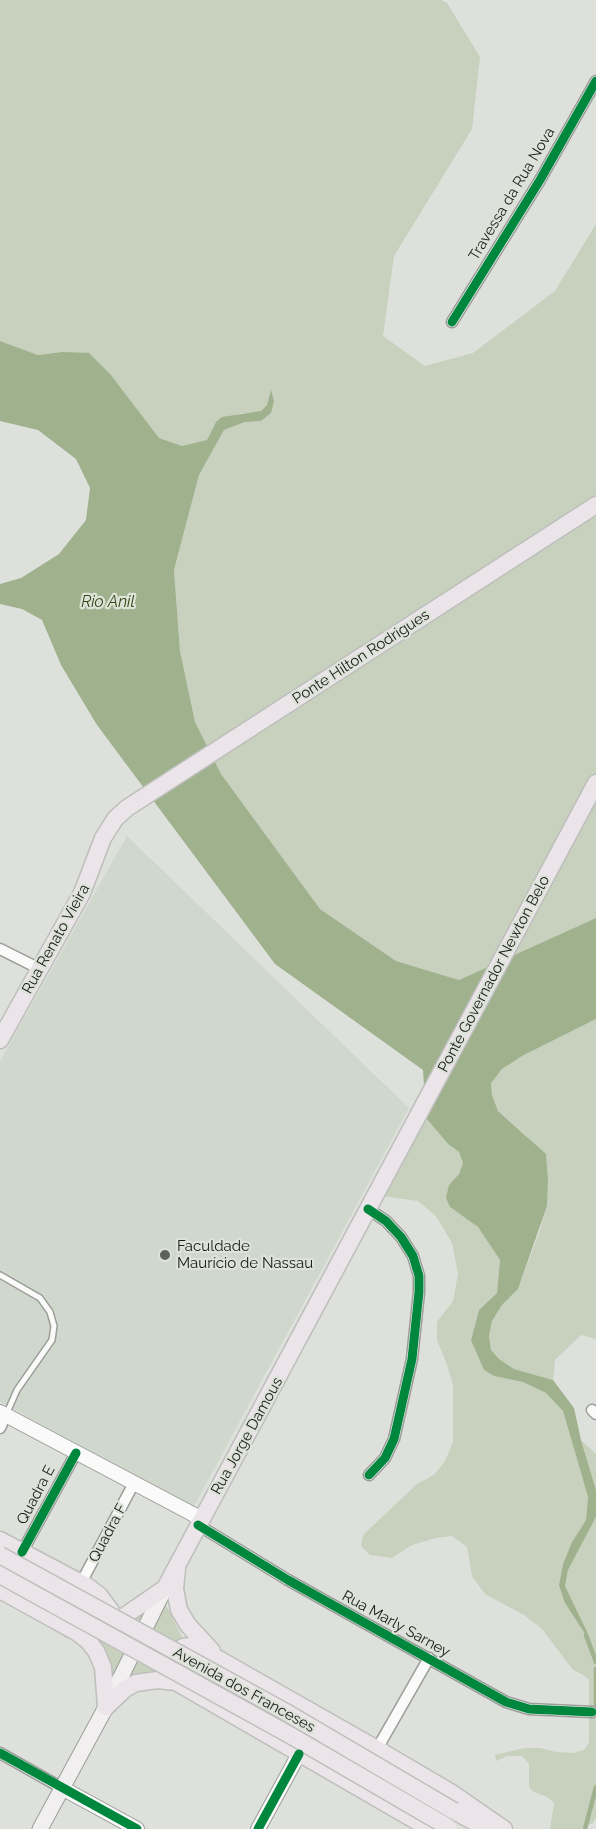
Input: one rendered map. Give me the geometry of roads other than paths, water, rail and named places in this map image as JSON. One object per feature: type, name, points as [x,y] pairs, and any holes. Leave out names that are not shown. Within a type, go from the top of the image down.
[{"type":"main road","name":"Ponte Hilton Rodrigues","points":[[127,808],[596,505]]},
{"type":"main road","name":"Ponte Governador Newton Belo","points":[[391,1166],[596,783]]},
{"type":"main road","name":"Rua Renato Vieira","points":[[0,1040],[82,893],[103,838],[115,819],[127,808]]},
{"type":"main road","name":"Rua Jorge Damous","points":[[40,1829],[106,1707],[179,1561],[391,1166]]},
{"type":"main road","points":[[0,1540],[99,1595],[112,1613],[112,1621],[104,1630]]},
{"type":"main road","name":"Avenida dos Franceses","points":[[0,1555],[284,1711],[487,1829]]},
{"type":"main road","points":[[179,1561],[175,1589],[179,1610],[193,1632],[219,1658]]},
{"type":"main road","name":"Avenida dos Franceses","points":[[0,1575],[288,1734],[450,1828]]},
{"type":"main road","points":[[70,1629],[86,1633],[104,1630],[165,1588]]},
{"type":"main road","points":[[0,1590],[88,1641],[99,1656],[104,1672],[106,1707]]},
{"type":"main road","points":[[430,1829],[180,1684],[175,1680],[170,1667],[173,1657],[181,1648],[193,1646],[219,1658],[452,1793],[504,1829]]},
{"type":"main road","points":[[106,1707],[125,1689],[136,1683],[158,1680],[180,1684]]},
{"type":"street","name":"Travessa da Rua Nova","points":[[452,322],[540,180],[596,81]]},
{"type":"street","points":[[0,949],[40,969]]},
{"type":"street","points":[[368,1209],[386,1221],[401,1237],[413,1256],[419,1276],[412,1359],[394,1439],[385,1458],[369,1475]]},
{"type":"street","points":[[2,1418],[135,1483],[200,1522]]},
{"type":"street","name":"Quadra E","points":[[22,1552],[76,1453]]},
{"type":"street","name":"Quadra F","points":[[81,1583],[135,1483]]},
{"type":"street","name":"Rua Marly Sarney","points":[[200,1522],[288,1580],[429,1658],[483,1691],[506,1702],[529,1709],[592,1712]]},
{"type":"street","points":[[377,1749],[429,1658]]},
{"type":"street","points":[[0,1753],[137,1829]]},
{"type":"street","points":[[258,1829],[299,1754]]},
{"type":"lane","points":[[0,1275],[40,1298],[51,1312],[54,1326],[52,1340],[17,1390],[2,1418]]},
{"type":"water","name":"Rio Anil","points":[[0,341],[38,355],[62,352],[89,353],[111,375],[159,438],[182,446],[207,440],[216,422],[222,417],[261,411],[267,405],[271,390],[274,401],[271,413],[261,421],[245,422],[224,430],[199,475],[174,570],[180,651],[195,722],[221,774],[320,909],[396,961],[459,980],[596,918],[596,1019],[522,1056],[502,1069],[491,1083],[492,1095],[498,1111],[546,1154],[548,1181],[547,1206],[518,1289],[502,1305],[492,1321],[489,1336],[491,1350],[499,1359],[514,1369],[553,1380],[574,1408],[596,1490],[596,1517],[568,1570],[565,1586],[587,1632],[586,1635],[565,1603],[559,1585],[563,1564],[572,1542],[586,1520],[588,1497],[563,1411],[546,1393],[523,1382],[494,1376],[484,1370],[471,1340],[479,1310],[497,1293],[500,1260],[478,1227],[450,1207],[446,1198],[449,1185],[459,1174],[463,1163],[459,1152],[448,1144],[426,1118],[423,1070],[275,964],[97,725],[61,665],[42,620],[22,609],[0,604],[0,584],[21,578],[59,554],[86,520],[90,488],[76,459],[38,430],[0,421]]},
{"type":"waterway","points":[[586,1635],[596,1662]]},
{"type":"waterway","points":[[596,1669],[596,1709]]},
{"type":"waterway","points":[[585,1829],[596,1787]]},
{"type":"place","name":"Faculdade Maurício de Nassau","points":[[165,1255]]}]
